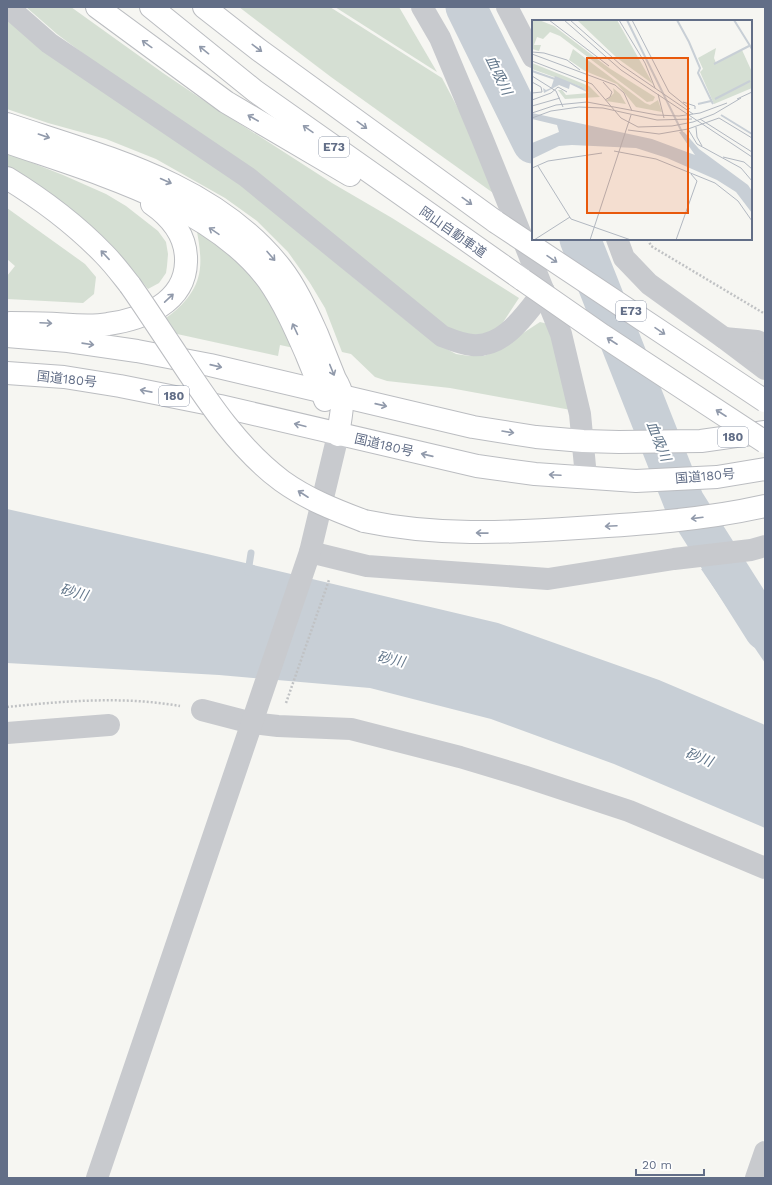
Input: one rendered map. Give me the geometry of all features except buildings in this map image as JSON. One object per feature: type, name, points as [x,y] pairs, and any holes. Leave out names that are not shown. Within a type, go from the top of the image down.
[{"type":"highway","points":[[97,7],[226,102],[480,251]]},
{"type":"highway","name":"岡山自動車道","points":[[151,7],[255,92],[602,335],[765,442]]},
{"type":"highway","name":"E73","points":[[204,7],[259,50],[496,222],[765,401]]},
{"type":"highway","points":[[7,124],[140,170],[180,187],[210,204],[238,224],[261,245],[282,269],[298,294],[313,325],[343,396],[338,435]]},
{"type":"highway","points":[[7,142],[94,172],[175,206],[227,239],[249,258],[268,280],[284,305],[322,391],[338,435]]},
{"type":"highway","points":[[7,323],[83,325],[106,324],[129,320],[147,314],[161,306],[172,297],[179,288],[186,268],[186,257],[180,234],[173,222],[161,211],[140,196],[94,172]]},
{"type":"highway","points":[[7,178],[34,194],[58,212],[105,255],[130,285],[215,411],[258,460],[282,480],[308,498],[336,511],[364,521],[392,527],[455,532],[496,533],[650,524],[736,513],[765,506]]},
{"type":"highway","name":"180","points":[[7,336],[68,341],[137,351],[210,365],[473,427],[536,437],[583,441],[620,442],[701,441],[765,432]]},
{"type":"highway","name":"国道180号","points":[[7,373],[64,377],[120,386],[220,406],[338,435],[476,466],[535,474],[636,481],[717,477],[765,469]]},
{"type":"street","points":[[8,7],[49,43],[247,176],[442,336],[456,342],[473,345],[491,342],[503,336],[518,323],[544,291]]},
{"type":"street","points":[[422,7],[443,45],[561,334],[580,414],[586,477]]},
{"type":"street","points":[[507,7],[532,54]]},
{"type":"street","points":[[616,240],[624,258],[649,284],[724,338],[765,370]]},
{"type":"street","points":[[724,338],[757,341],[765,344]]},
{"type":"street","points":[[97,1178],[309,555],[338,435]]},
{"type":"street","points":[[309,555],[367,566],[548,579],[674,559],[758,548]]},
{"type":"street","points":[[202,710],[253,719],[278,726],[351,729],[452,755],[523,776],[629,811],[765,868]]},
{"type":"street","points":[[7,733],[109,724]]},
{"type":"street","points":[[756,1178],[765,1152]]},
{"type":"path","points":[[648,240],[651,246],[765,314]]},
{"type":"path","points":[[284,709],[330,578]]},
{"type":"shaded area","points":[[26,7],[71,7],[206,102],[332,183],[392,218],[519,298],[500,327],[492,334],[459,336],[57,34]]},
{"type":"shaded area","points":[[239,7],[330,7],[442,78],[482,154],[503,200],[331,77]]},
{"type":"shaded area","points":[[335,7],[399,7],[437,72]]},
{"type":"shaded area","points":[[7,19],[253,193],[360,283],[417,329],[441,346],[456,354],[484,356],[496,351],[540,322],[548,324],[571,410],[450,388],[387,381],[375,377],[351,354],[342,352],[325,308],[310,283],[288,252],[257,221],[225,198],[156,159],[106,139],[48,123],[7,109]]},
{"type":"shaded area","points":[[7,153],[106,194],[126,206],[158,231],[166,242],[168,254],[166,273],[159,283],[148,289],[126,262],[105,240],[7,166]]},
{"type":"shaded area","points":[[7,208],[85,264],[96,277],[94,294],[83,303],[7,299],[7,276],[15,266],[7,259]]},
{"type":"shaded area","points":[[196,226],[225,249],[252,276],[274,308],[294,348],[280,345],[278,356],[145,327],[145,324],[162,320],[175,311],[192,292],[196,285],[200,259]]},
{"type":"water","name":"砂川","points":[[7,509],[207,554],[498,623],[659,680],[765,725],[765,828],[614,764],[491,719],[370,688],[219,675],[7,663]]},
{"type":"water","points":[[740,564],[765,599],[765,663],[701,569]]},
{"type":"waterway","name":"血吸川","points":[[466,7],[532,141]]},
{"type":"waterway","name":"血吸川","points":[[580,240],[684,502],[765,630]]},
{"type":"waterway","points":[[248,572],[251,553]]}]
